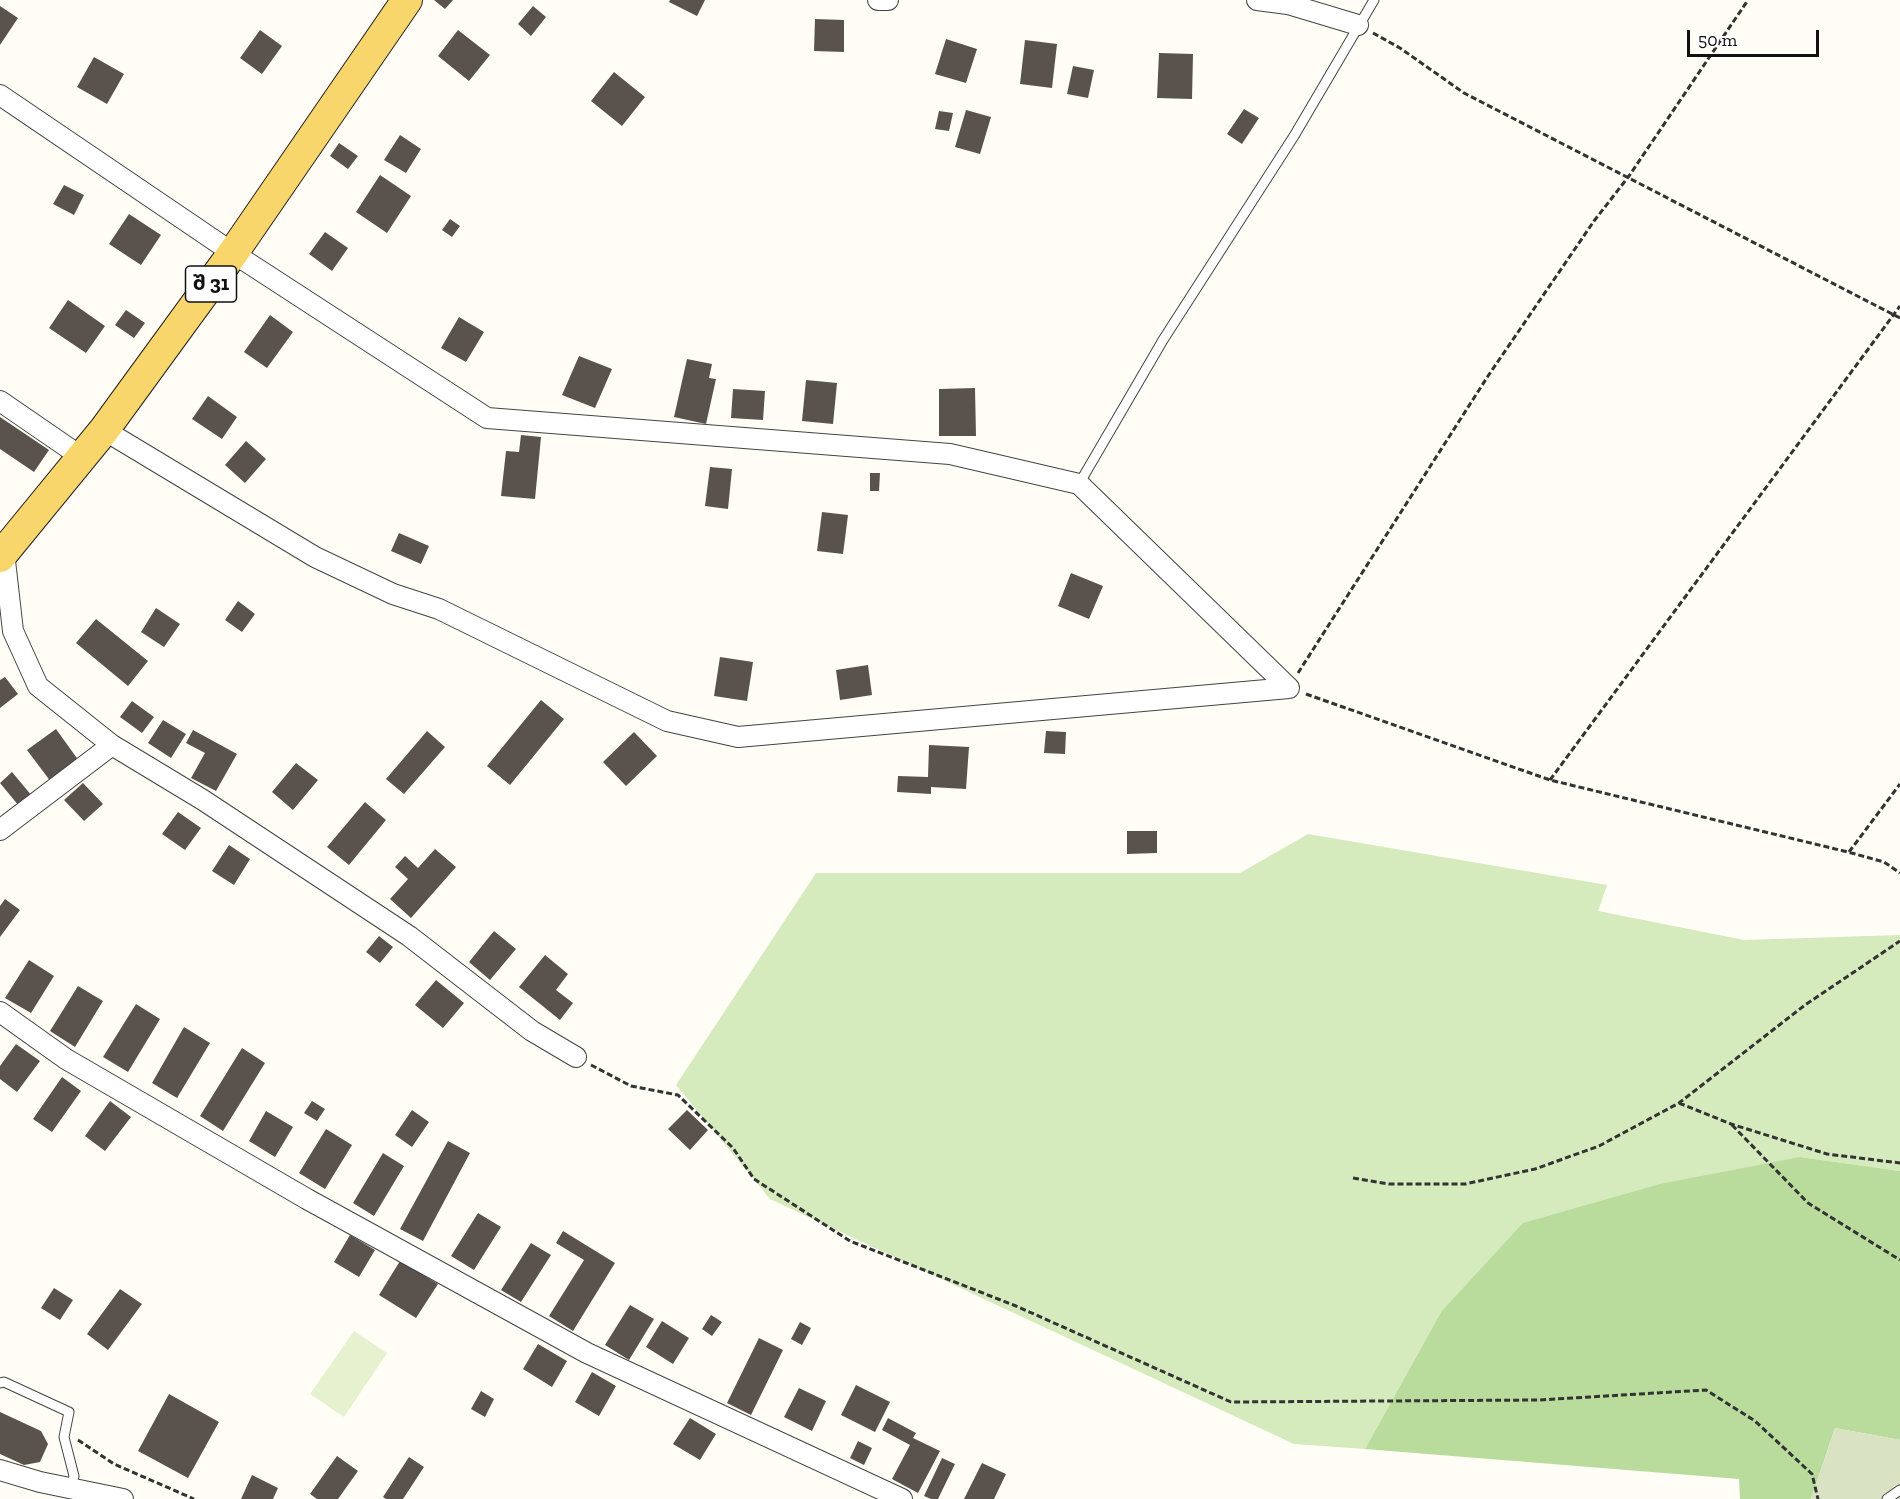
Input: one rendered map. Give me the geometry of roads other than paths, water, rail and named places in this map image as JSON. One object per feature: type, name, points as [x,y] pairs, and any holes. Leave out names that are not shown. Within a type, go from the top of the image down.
[{"type":"main road","name":"შ 31","points":[[2,555],[104,430],[233,253],[407,0]]},
{"type":"street","points":[[878,0],[888,0]]},
{"type":"street","points":[[1257,0],[1288,4],[1358,25]]},
{"type":"street","points":[[0,95],[233,253],[487,418],[950,454],[1079,484],[1289,688],[738,737],[667,721],[439,609],[393,594],[315,557],[104,430]]},
{"type":"street","points":[[0,401],[83,458]]},
{"type":"street","points":[[2,555],[13,631],[38,686],[111,746],[203,800],[409,936],[531,1031],[576,1057]]},
{"type":"street","points":[[0,830],[111,746]]},
{"type":"street","points":[[0,1012],[66,1059],[307,1199],[587,1353],[902,1499]]},
{"type":"street","points":[[0,1470],[123,1499]]},
{"type":"lane","points":[[1079,484],[1163,340],[1294,136],[1374,0]]},
{"type":"lane","points":[[0,1383],[4,1382],[69,1412],[64,1437],[74,1476],[72,1488]]},
{"type":"lane","points":[[1887,1499],[1900,1490]]}]
